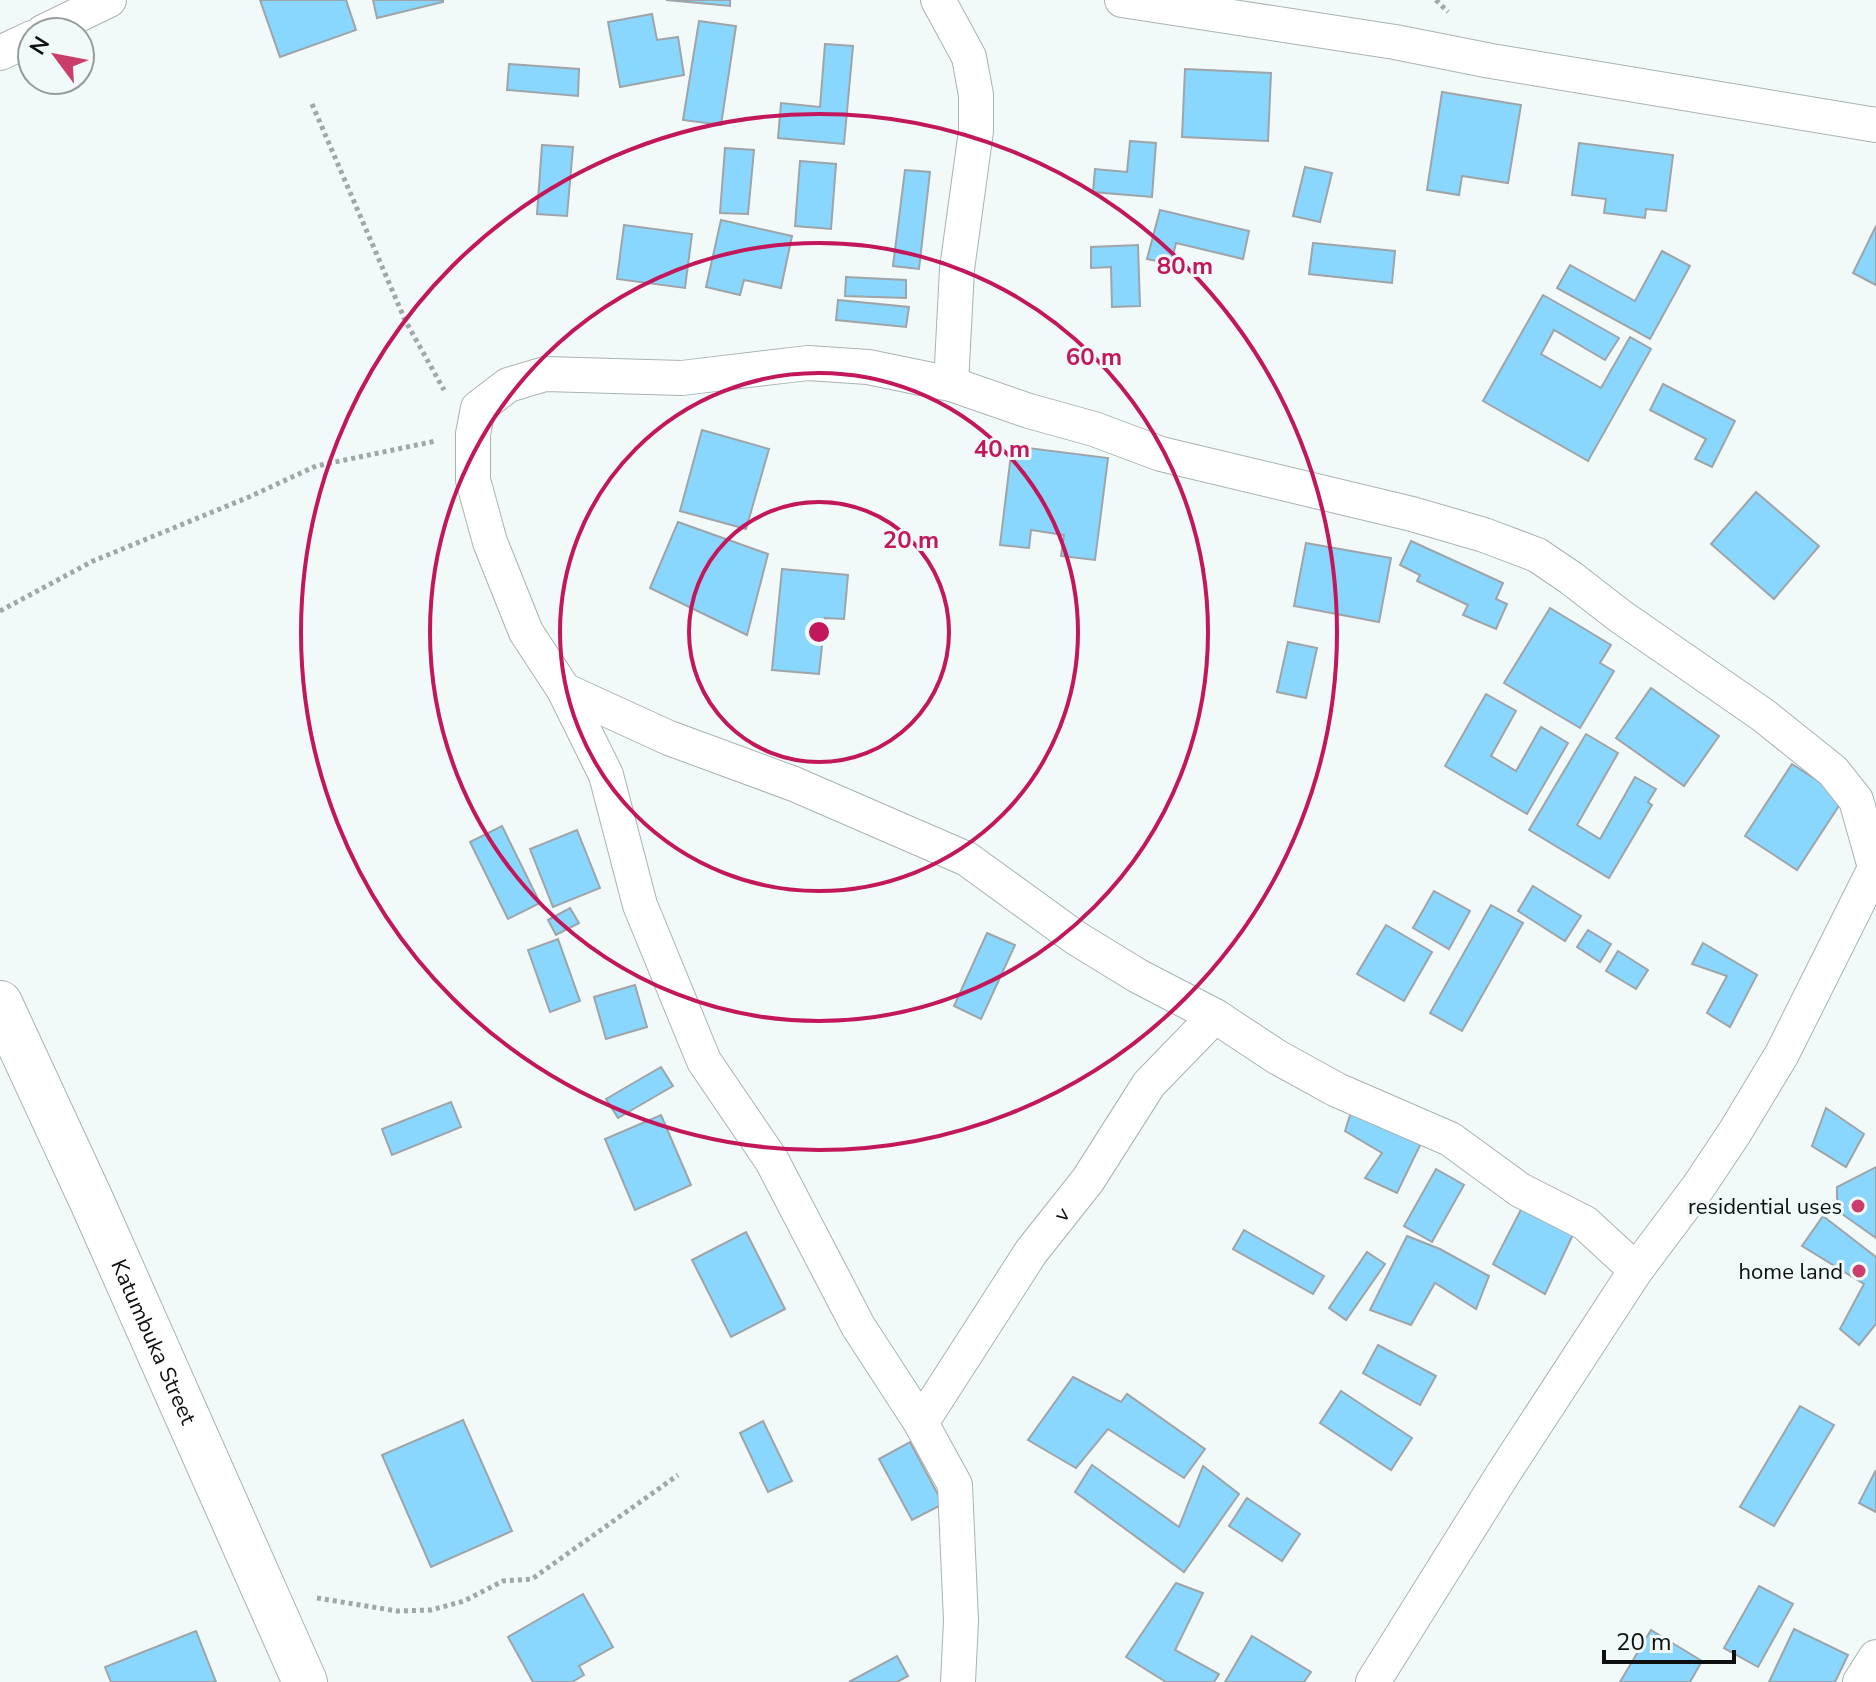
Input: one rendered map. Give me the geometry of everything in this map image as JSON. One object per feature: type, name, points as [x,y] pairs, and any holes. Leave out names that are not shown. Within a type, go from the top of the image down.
[{"type":"main road","name":"Katumbuka Street","points":[[0,1003],[93,1204],[305,1682]]},
{"type":"street","points":[[76,16],[109,0]]},
{"type":"street","points":[[938,0],[969,57],[976,95],[976,131],[957,269],[951,384]]},
{"type":"street","points":[[1122,0],[1395,42],[1876,125]]},
{"type":"street","points":[[958,1682],[961,1621],[955,1485],[921,1423],[858,1326],[772,1161],[704,1061],[640,905],[606,775],[564,690],[526,632],[490,542],[473,480],[468,434],[478,408],[508,385],[545,374],[682,378],[808,363],[868,367],[951,384],[1094,429],[1161,454],[1412,514],[1484,535],[1537,555],[1763,715],[1833,771],[1856,800],[1876,866],[1782,1054],[1699,1186],[1636,1270],[1503,1474],[1373,1682]]},
{"type":"street","points":[[564,690],[669,738],[794,784],[967,859],[1076,938],[1138,976],[1215,1016],[1277,1057],[1337,1090],[1450,1139],[1520,1190],[1585,1223],[1636,1270]]},
{"type":"street","name":"v","points":[[921,1423],[1031,1252],[1088,1180],[1149,1084],[1215,1016]]},
{"type":"street","points":[[1860,1682],[1876,1657]]},
{"type":"path","points":[[0,611],[93,561],[316,466],[468,434],[405,320],[312,104]]},
{"type":"path","points":[[265,1592],[397,1611],[431,1610],[453,1604],[503,1581],[532,1579],[678,1475]]},
{"type":"building","points":[[260,0],[346,0],[356,30],[280,57]]},
{"type":"building","points":[[373,0],[443,0],[443,2],[377,18]]},
{"type":"building","points":[[666,0],[730,0],[730,6]]},
{"type":"building","points":[[652,14],[657,40],[678,37],[684,75],[620,87],[608,22]]},
{"type":"building","points":[[699,21],[736,26],[721,125],[683,120]]},
{"type":"building","points":[[825,44],[853,46],[844,144],[778,138],[781,103],[820,107]]},
{"type":"building","points":[[509,64],[579,69],[578,96],[507,90]]},
{"type":"building","points":[[1185,69],[1271,73],[1268,141],[1182,137]]},
{"type":"building","points":[[1442,92],[1521,105],[1508,183],[1462,176],[1459,195],[1427,190]]},
{"type":"building","points":[[1130,141],[1156,143],[1152,197],[1093,192],[1095,169],[1127,172]]},
{"type":"building","points":[[1579,143],[1673,155],[1666,211],[1646,209],[1645,218],[1604,213],[1606,199],[1572,195]]},
{"type":"building","points":[[542,145],[573,147],[567,216],[537,214]]},
{"type":"building","points":[[725,148],[754,150],[748,214],[720,213]]},
{"type":"building","points":[[800,161],[836,164],[831,229],[795,226]]},
{"type":"building","points":[[1305,167],[1332,173],[1320,222],[1293,216]]},
{"type":"building","points":[[905,170],[930,172],[919,269],[893,266]]},
{"type":"building","points":[[1160,210],[1249,231],[1243,259],[1176,243],[1171,264],[1147,259]]},
{"type":"building","points":[[721,220],[792,236],[781,288],[744,280],[740,295],[706,287]]},
{"type":"building","points":[[624,225],[692,234],[685,288],[617,279]]},
{"type":"building","points":[[1876,226],[1876,285],[1853,273]]},
{"type":"building","points":[[1313,243],[1395,251],[1392,283],[1309,274]]},
{"type":"building","points":[[1138,245],[1140,306],[1112,307],[1111,267],[1091,268],[1091,247]]},
{"type":"building","points":[[1662,251],[1690,266],[1650,339],[1557,288],[1570,265],[1635,301]]},
{"type":"building","points":[[846,277],[906,280],[906,298],[845,296]]},
{"type":"building","points":[[1543,295],[1619,338],[1605,360],[1554,330],[1541,354],[1601,388],[1630,337],[1651,349],[1588,461],[1483,401]]},
{"type":"building","points":[[838,300],[909,307],[906,327],[836,320]]},
{"type":"building","points":[[1663,384],[1735,421],[1712,467],[1695,459],[1706,439],[1650,410]]},
{"type":"building","points":[[702,430],[769,449],[746,529],[680,511]]},
{"type":"building","points":[[1012,446],[1108,458],[1095,560],[1061,556],[1064,535],[1031,530],[1029,548],[1000,545]]},
{"type":"building","points":[[1756,492],[1819,546],[1774,599],[1711,544]]},
{"type":"building","points":[[678,522],[768,554],[747,635],[650,588]]},
{"type":"building","points":[[1411,541],[1503,583],[1496,599],[1507,604],[1496,629],[1463,615],[1468,605],[1417,581],[1420,575],[1400,565]]},
{"type":"building","points":[[1306,543],[1391,558],[1379,622],[1294,606]]},
{"type":"building","points":[[782,569],[848,575],[844,619],[825,618],[819,674],[772,670]]},
{"type":"building","points":[[1550,608],[1611,645],[1600,663],[1614,671],[1580,728],[1504,683]]},
{"type":"building","points":[[1288,642],[1317,648],[1306,698],[1277,692]]},
{"type":"building","points":[[1651,688],[1719,736],[1684,786],[1616,738]]},
{"type":"building","points":[[1486,694],[1516,711],[1491,756],[1516,771],[1541,727],[1568,743],[1527,814],[1445,766]]},
{"type":"building","points":[[1586,734],[1618,753],[1577,825],[1600,839],[1635,777],[1656,789],[1648,802],[1652,805],[1609,878],[1529,830]]},
{"type":"building","points":[[1792,764],[1844,798],[1797,870],[1745,836]]},
{"type":"building","points":[[502,826],[540,903],[508,919],[470,842]]},
{"type":"building","points":[[577,830],[600,888],[553,907],[530,849]]},
{"type":"building","points":[[1533,886],[1581,916],[1565,941],[1518,911]]},
{"type":"building","points":[[1434,891],[1470,911],[1449,949],[1413,928]]},
{"type":"building","points":[[1491,905],[1523,923],[1462,1031],[1430,1013]]},
{"type":"building","points":[[570,908],[579,923],[556,935],[548,920]]},
{"type":"building","points":[[1386,925],[1432,952],[1404,1001],[1357,974]]},
{"type":"building","points":[[1588,930],[1611,944],[1600,962],[1577,947]]},
{"type":"building","points":[[987,933],[1015,945],[981,1019],[954,1006]]},
{"type":"building","points":[[558,939],[580,1001],[550,1012],[528,950]]},
{"type":"building","points":[[1703,943],[1757,975],[1730,1027],[1707,1013],[1727,976],[1692,964]]},
{"type":"building","points":[[1618,951],[1648,970],[1636,989],[1606,971]]},
{"type":"building","points":[[635,985],[647,1027],[606,1039],[594,997]]},
{"type":"building","points":[[661,1067],[673,1086],[618,1118],[606,1099]]},
{"type":"building","points":[[451,1102],[461,1127],[392,1155],[382,1129]]},
{"type":"building","points":[[1353,1106],[1424,1137],[1397,1193],[1365,1178],[1382,1153],[1345,1131]]},
{"type":"building","points":[[1826,1108],[1864,1134],[1846,1167],[1812,1146]]},
{"type":"building","points":[[661,1115],[691,1185],[635,1210],[605,1139]]},
{"type":"building","name":"residential uses","points":[[1876,1167],[1876,1238],[1842,1214],[1837,1187]]},
{"type":"building","points":[[1436,1169],[1464,1185],[1432,1242],[1404,1226]]},
{"type":"building","points":[[1529,1194],[1577,1226],[1545,1294],[1493,1264]]},
{"type":"building","name":"home land","points":[[1823,1216],[1876,1257],[1876,1324],[1859,1345],[1840,1329],[1864,1284],[1802,1246]]},
{"type":"building","points":[[1244,1230],[1324,1276],[1313,1294],[1233,1249]]},
{"type":"building","points":[[746,1232],[785,1309],[731,1337],[692,1260]]},
{"type":"building","points":[[1407,1236],[1440,1249],[1489,1276],[1476,1309],[1435,1283],[1411,1325],[1370,1310]]},
{"type":"building","points":[[1367,1252],[1385,1264],[1346,1320],[1329,1308]]},
{"type":"building","points":[[1378,1345],[1436,1376],[1420,1405],[1363,1373]]},
{"type":"building","points":[[1073,1377],[1121,1402],[1127,1394],[1205,1449],[1184,1478],[1108,1429],[1076,1468],[1028,1440]]},
{"type":"building","points":[[1341,1391],[1412,1438],[1391,1470],[1320,1423]]},
{"type":"building","points":[[1800,1406],[1834,1425],[1774,1526],[1740,1507]]},
{"type":"building","points":[[463,1420],[512,1531],[431,1567],[382,1455]]},
{"type":"building","points":[[763,1421],[792,1481],[768,1492],[740,1433]]},
{"type":"building","points":[[910,1442],[943,1504],[912,1520],[879,1459]]},
{"type":"building","points":[[1092,1465],[1179,1527],[1203,1466],[1239,1494],[1184,1572],[1075,1492]]},
{"type":"building","points":[[1876,1470],[1876,1512],[1859,1503]]},
{"type":"building","points":[[1247,1498],[1300,1534],[1282,1561],[1229,1526]]},
{"type":"building","points":[[1176,1583],[1203,1593],[1175,1650],[1219,1674],[1214,1682],[1166,1682],[1126,1657]]},
{"type":"building","points":[[1759,1586],[1793,1604],[1758,1667],[1724,1648]]},
{"type":"building","points":[[583,1594],[613,1647],[579,1666],[584,1675],[572,1682],[533,1682],[508,1637]]},
{"type":"building","points":[[1794,1629],[1848,1655],[1835,1682],[1769,1682]]},
{"type":"building","points":[[1651,1630],[1702,1661],[1690,1682],[1620,1682]]},
{"type":"building","points":[[196,1631],[216,1682],[111,1682],[105,1667]]},
{"type":"building","points":[[1252,1636],[1311,1672],[1304,1682],[1225,1682]]},
{"type":"building","points":[[897,1656],[908,1676],[897,1682],[849,1682]]},
{"type":"place","name":"residential uses","points":[[1858,1206]]},
{"type":"place","name":"home land","points":[[1859,1271]]}]
